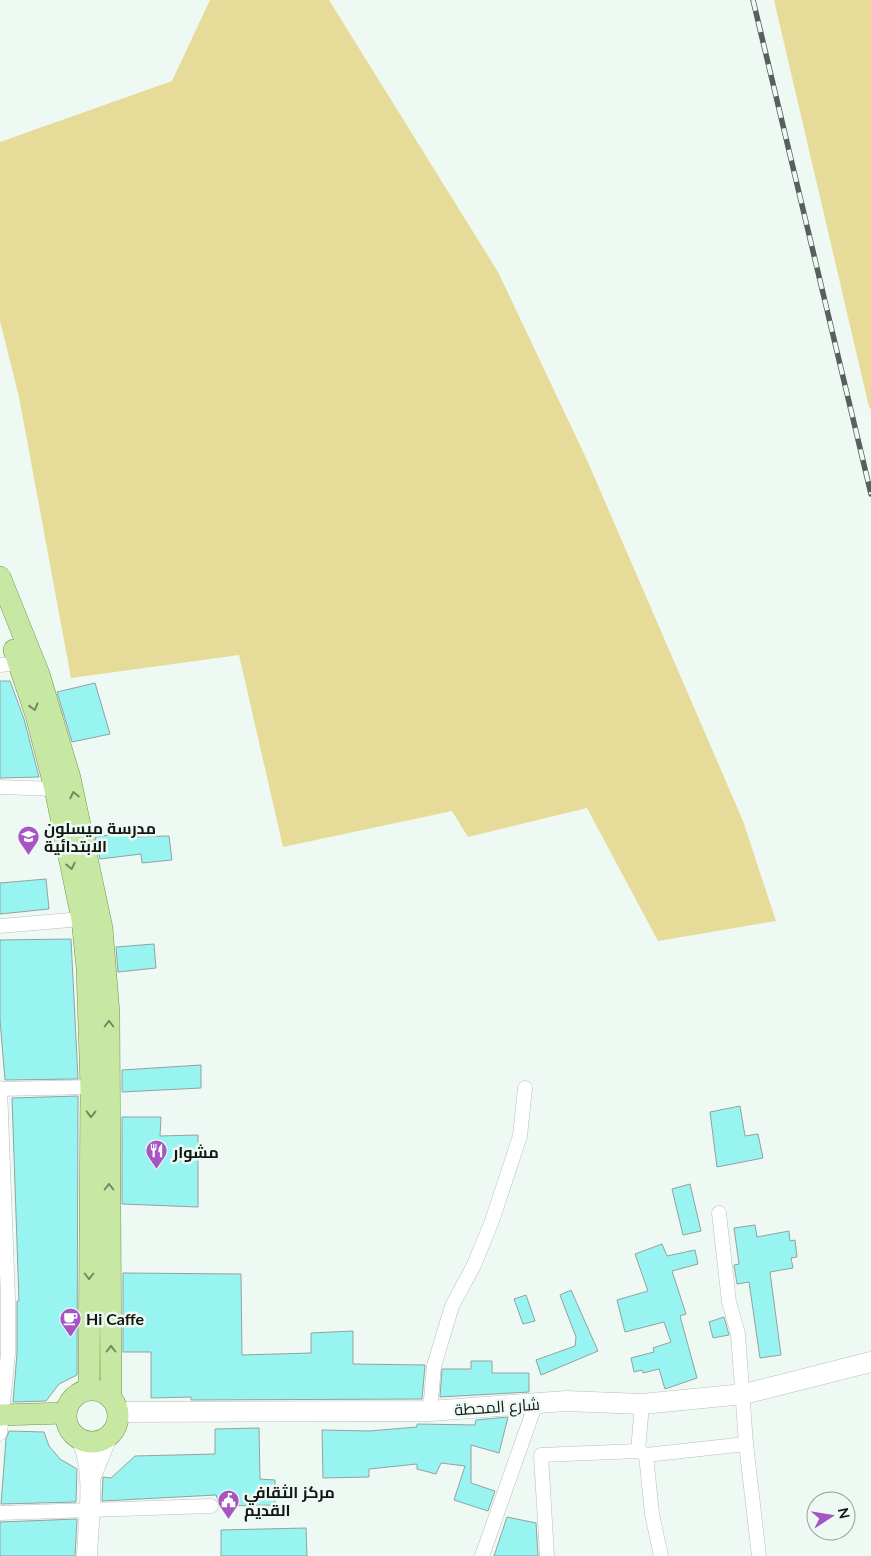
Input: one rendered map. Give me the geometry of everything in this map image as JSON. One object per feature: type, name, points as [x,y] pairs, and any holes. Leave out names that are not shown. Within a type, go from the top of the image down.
[{"type":"main road","points":[[0,577],[39,674],[70,778],[102,928],[109,1013],[114,1405],[114,1430],[107,1437],[99,1441],[81,1439],[72,1433],[67,1424],[66,1413],[73,1398],[89,1390],[105,1393],[114,1405]]},
{"type":"main road","points":[[0,612],[10,664],[36,715],[55,789],[82,918],[90,1018],[89,1390]]},
{"type":"main road","name":"شارع المحطة","points":[[114,1405],[430,1411],[566,1401],[642,1404],[744,1394],[871,1362]]},
{"type":"main road","points":[[0,1421],[66,1413]]},
{"type":"main road","points":[[90,1476],[107,1437]]},
{"type":"main road","points":[[81,1439],[88,1457],[90,1476],[87,1556]]},
{"type":"street","points":[[10,664],[39,674]]},
{"type":"street","points":[[0,787],[55,789]]},
{"type":"street","points":[[0,926],[82,918]]},
{"type":"street","points":[[0,1421],[8,1353],[4,1298],[0,1088],[91,1087]]},
{"type":"street","points":[[430,1411],[434,1366],[452,1306],[474,1265],[492,1221],[520,1136],[524,1088]]},
{"type":"street","points":[[719,1212],[729,1302],[738,1334],[744,1394],[746,1444],[759,1556]]},
{"type":"street","points":[[482,1556],[536,1403]]},
{"type":"street","points":[[642,1404],[642,1453],[661,1556]]},
{"type":"street","points":[[547,1556],[541,1455],[642,1453],[746,1444]]},
{"type":"street","points":[[0,1513],[211,1506]]},
{"type":"shaded area","points":[[210,0],[329,0],[498,272],[587,460],[743,821],[776,921],[658,941],[587,808],[468,837],[452,811],[283,847],[239,655],[71,678],[19,397],[0,321],[0,142],[172,81]]},
{"type":"shaded area","points":[[774,0],[871,0],[871,409],[869,407]]},
{"type":"building","points":[[0,681],[10,681],[24,719],[39,777],[0,778]]},
{"type":"building","points":[[95,683],[110,734],[72,742],[57,692]]},
{"type":"building","points":[[133,832],[133,837],[169,836],[172,860],[142,863],[141,854],[100,859],[95,837]]},
{"type":"building","points":[[46,879],[49,909],[0,914],[0,883]]},
{"type":"building","points":[[71,939],[78,1079],[5,1080],[0,1020],[0,940]]},
{"type":"building","points":[[154,944],[156,968],[118,972],[116,947]]},
{"type":"building","points":[[201,1065],[201,1088],[122,1092],[122,1070]]},
{"type":"building","points":[[78,1096],[77,1375],[59,1384],[46,1401],[13,1402],[17,1353],[17,1301],[19,1301],[12,1098]]},
{"type":"building","points":[[740,1106],[745,1136],[758,1134],[763,1158],[717,1167],[710,1112]]},
{"type":"building","name":"مشوار","points":[[122,1117],[161,1117],[160,1136],[198,1135],[198,1207],[122,1204]]},
{"type":"building","points":[[690,1184],[701,1231],[683,1235],[672,1189]]},
{"type":"building","points":[[755,1225],[757,1237],[789,1231],[790,1241],[795,1240],[797,1257],[791,1258],[793,1268],[770,1272],[781,1355],[760,1358],[749,1282],[737,1284],[734,1265],[739,1264],[734,1228]]},
{"type":"building","points":[[662,1244],[667,1256],[695,1250],[698,1264],[672,1271],[686,1314],[680,1316],[697,1378],[665,1389],[659,1369],[643,1373],[642,1370],[634,1372],[631,1358],[654,1352],[653,1348],[671,1342],[664,1322],[625,1332],[617,1300],[648,1291],[635,1254]]},
{"type":"building","points":[[123,1273],[241,1274],[242,1355],[311,1353],[311,1333],[353,1331],[353,1364],[425,1365],[422,1399],[191,1400],[191,1397],[151,1398],[151,1352],[123,1352]]},
{"type":"building","points":[[571,1290],[598,1351],[541,1375],[536,1360],[575,1346],[576,1337],[560,1295]]},
{"type":"building","points":[[526,1295],[535,1321],[523,1324],[514,1299]]},
{"type":"building","points":[[724,1317],[729,1335],[713,1338],[709,1322]]},
{"type":"building","points":[[471,1361],[492,1361],[492,1373],[529,1373],[529,1392],[440,1397],[442,1369],[471,1369]]},
{"type":"building","points":[[508,1417],[499,1453],[471,1445],[471,1483],[495,1491],[488,1511],[454,1500],[465,1466],[441,1463],[436,1474],[417,1469],[417,1464],[369,1469],[369,1477],[323,1478],[322,1430],[369,1431],[417,1427],[417,1424],[475,1425],[476,1420]]},
{"type":"building","points":[[259,1428],[260,1479],[275,1480],[275,1505],[220,1506],[216,1495],[102,1501],[103,1477],[111,1478],[135,1456],[215,1454],[215,1429]]},
{"type":"building","points":[[9,1431],[44,1432],[49,1446],[60,1459],[77,1469],[76,1502],[1,1504],[6,1439]]},
{"type":"building","points":[[507,1517],[536,1523],[538,1556],[494,1556]]},
{"type":"building","points":[[77,1519],[75,1556],[0,1556],[0,1522]]},
{"type":"building","points":[[306,1528],[307,1556],[221,1556],[221,1530]]},
{"type":"railway","points":[[753,0],[871,494]]},
{"type":"place","name":"مدرسة ميسلون الابتدائية","points":[[28,855]]},
{"type":"place","name":"مشوار","points":[[157,1170]]},
{"type":"place","name":"Hi Caffe","points":[[70,1337]]},
{"type":"place","name":"مركز الثقافي القديم","points":[[228,1519]]}]
